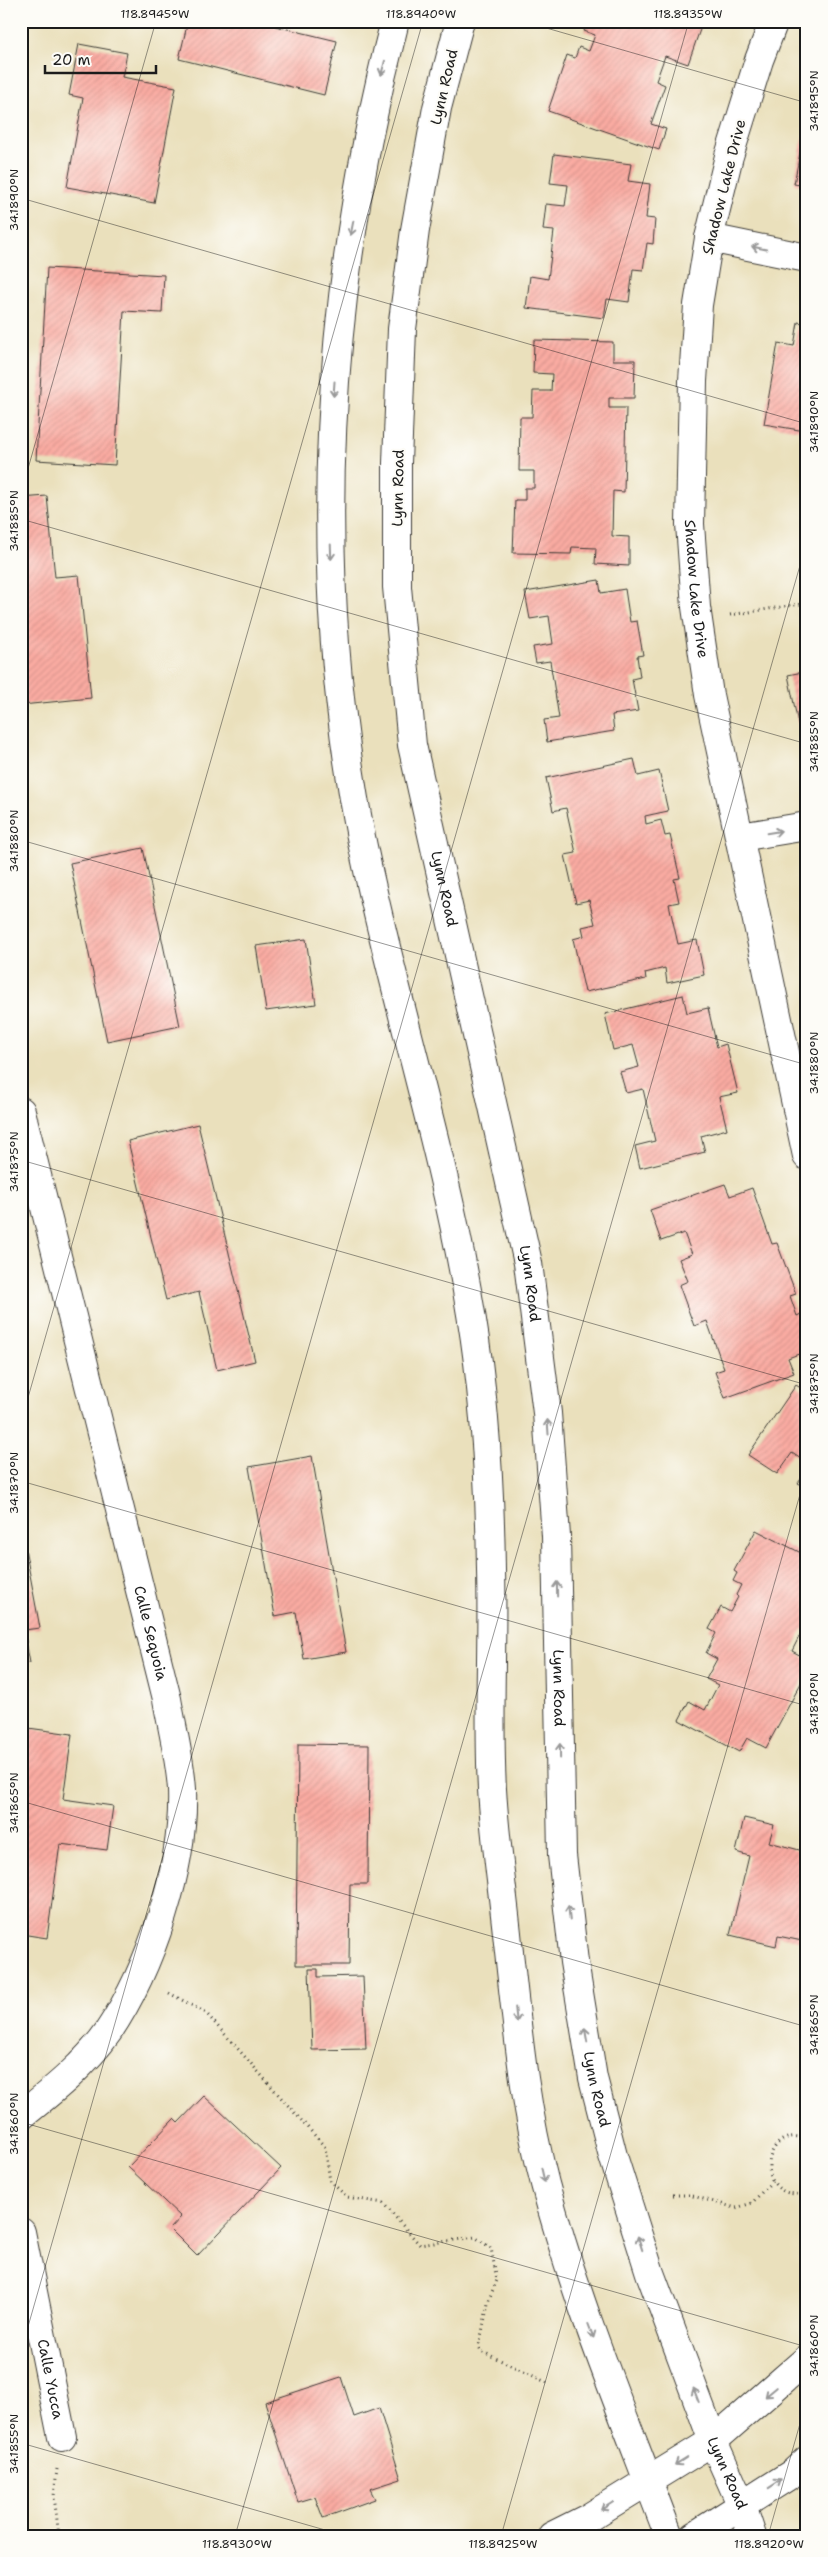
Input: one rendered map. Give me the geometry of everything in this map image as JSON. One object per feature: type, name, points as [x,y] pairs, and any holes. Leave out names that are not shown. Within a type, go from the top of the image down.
[{"type":"main road","points":[[395,21],[380,78],[349,242],[335,374],[329,494],[332,576],[342,715],[361,836],[446,1191],[472,1316],[486,1443],[491,1559],[492,1787],[516,2019],[530,2119],[545,2184],[582,2309],[669,2536]]},
{"type":"main road","name":"Lynn Road","points":[[460,21],[430,146],[415,230],[402,329],[397,463],[397,587],[412,744],[528,1263],[547,1413],[556,1536],[562,1855],[574,1962],[594,2078],[613,2156],[650,2273],[713,2441],[742,2506],[752,2536]]},
{"type":"main road","name":"Shadow Lake Drive","points":[[774,21],[759,60],[729,156],[709,238],[698,305],[693,381],[690,524],[698,619],[710,694],[807,1156]]},
{"type":"main road","points":[[709,238],[807,258]]},
{"type":"main road","points":[[740,837],[807,826]]},
{"type":"main road","name":"Calle Sequoia","points":[[21,1111],[167,1699],[182,1788],[177,1853],[163,1914],[140,1977],[107,2033],[64,2082],[21,2116]]},
{"type":"main road","name":"Calle Yucca","points":[[21,2232],[62,2437]]},
{"type":"main road","points":[[552,2536],[588,2518],[713,2441],[807,2359]]},
{"type":"main road","points":[[694,2536],[793,2473],[807,2460]]},
{"type":"path","points":[[698,619],[807,603]]},
{"type":"path","points":[[140,1977],[206,2014],[325,2147],[330,2181],[347,2197],[383,2203],[420,2245],[475,2237],[490,2248],[497,2280],[489,2299],[480,2346],[481,2351],[548,2383]]},
{"type":"path","points":[[807,2138],[793,2137],[776,2145],[768,2162],[772,2181],[787,2193],[797,2195],[807,2193]]},
{"type":"path","points":[[673,2195],[690,2195],[736,2208],[752,2203],[772,2181]]},
{"type":"path","points":[[55,2487],[54,2496],[59,2536]]},
{"type":"building","points":[[188,21],[277,21],[275,26],[337,41],[324,95],[179,59]]},
{"type":"building","points":[[588,21],[703,21],[688,64],[665,56],[656,81],[665,85],[651,124],[666,129],[659,150],[548,111],[567,55],[575,58],[579,47],[589,51],[595,35],[584,31]]},
{"type":"building","points":[[79,44],[127,53],[122,77],[176,87],[154,203],[67,187],[83,98],[69,95]]},
{"type":"building","points":[[803,137],[807,138],[807,186],[794,184]]},
{"type":"building","points":[[554,154],[631,164],[628,181],[650,184],[646,218],[655,219],[653,244],[647,243],[643,270],[633,269],[629,302],[607,299],[604,318],[526,308],[530,276],[548,279],[554,231],[543,230],[546,204],[565,206],[568,185],[550,183]]},
{"type":"building","points":[[47,268],[164,275],[162,313],[124,311],[115,465],[36,460]]},
{"type":"building","points":[[798,322],[807,324],[807,419],[805,431],[764,424],[778,343],[794,346]]},
{"type":"building","points":[[534,340],[613,342],[613,360],[635,360],[634,398],[609,398],[609,408],[626,408],[624,492],[613,491],[612,536],[629,537],[629,566],[595,564],[596,548],[572,547],[571,554],[513,553],[515,500],[525,500],[525,488],[534,488],[534,471],[519,471],[520,417],[532,417],[533,391],[551,391],[552,374],[533,373]]},
{"type":"building","points":[[47,496],[55,577],[79,575],[91,698],[22,705],[21,498]]},
{"type":"building","points":[[599,580],[601,593],[625,589],[630,622],[637,621],[643,655],[637,656],[640,677],[632,679],[638,711],[612,715],[614,731],[547,742],[544,720],[559,718],[550,661],[536,663],[533,647],[553,644],[549,616],[530,619],[525,592]]},
{"type":"building","points":[[807,671],[807,737],[801,738],[788,675]]},
{"type":"building","points":[[634,759],[638,776],[659,771],[668,811],[645,816],[646,824],[661,820],[665,836],[670,835],[680,878],[674,879],[679,902],[669,904],[678,944],[697,940],[704,975],[667,983],[665,968],[645,973],[646,979],[585,992],[573,939],[584,936],[582,927],[595,924],[589,900],[576,903],[565,855],[576,853],[566,808],[553,811],[546,778]]},
{"type":"building","points":[[143,848],[180,1026],[107,1041],[70,863]]},
{"type":"building","points":[[306,939],[316,1004],[266,1011],[256,946]]},
{"type":"building","points":[[683,995],[687,1013],[708,1008],[717,1047],[726,1044],[738,1093],[719,1097],[727,1129],[701,1136],[705,1152],[640,1168],[635,1146],[655,1141],[643,1089],[626,1093],[620,1072],[639,1067],[633,1045],[613,1050],[605,1014]]},
{"type":"building","points":[[198,1124],[255,1361],[217,1370],[199,1292],[166,1300],[128,1141]]},
{"type":"building","points":[[725,1184],[730,1196],[752,1188],[772,1244],[777,1243],[796,1294],[790,1296],[797,1316],[801,1314],[807,1330],[807,1351],[788,1358],[794,1373],[725,1398],[715,1372],[724,1369],[707,1321],[694,1326],[679,1285],[688,1281],[679,1259],[692,1254],[684,1233],[661,1241],[650,1210]]},
{"type":"building","points":[[796,1385],[807,1392],[807,1463],[792,1453],[777,1474],[748,1455]]},
{"type":"building","points":[[312,1456],[346,1652],[304,1659],[296,1612],[275,1616],[249,1467]]},
{"type":"building","points":[[807,1471],[807,1488],[798,1483]]},
{"type":"building","points":[[21,1527],[40,1628],[24,1630],[30,1663],[21,1664]]},
{"type":"building","points":[[756,1530],[807,1556],[807,1631],[803,1629],[792,1651],[807,1659],[807,1672],[766,1748],[747,1738],[739,1752],[679,1720],[689,1701],[705,1710],[718,1685],[706,1679],[717,1659],[706,1653],[716,1633],[709,1629],[721,1607],[730,1612],[738,1597],[736,1595],[741,1585],[733,1581],[737,1573],[734,1571]]},
{"type":"building","points":[[21,1727],[72,1734],[63,1799],[113,1806],[107,1850],[60,1844],[47,1938],[21,1934]]},
{"type":"building","points":[[298,1744],[369,1745],[368,1884],[350,1884],[349,1965],[296,1965]]},
{"type":"building","points":[[744,1818],[774,1825],[769,1842],[807,1852],[807,1942],[778,1936],[776,1946],[730,1935],[749,1856],[736,1852]]},
{"type":"building","points":[[309,1969],[318,1969],[318,1977],[363,1976],[366,2049],[312,2050]]},
{"type":"building","points":[[204,2096],[281,2168],[197,2256],[170,2229],[181,2217],[128,2167],[174,2119],[178,2123]]},
{"type":"building","points":[[341,2377],[354,2417],[379,2408],[401,2479],[370,2489],[375,2499],[323,2518],[315,2497],[298,2502],[265,2402]]}]
